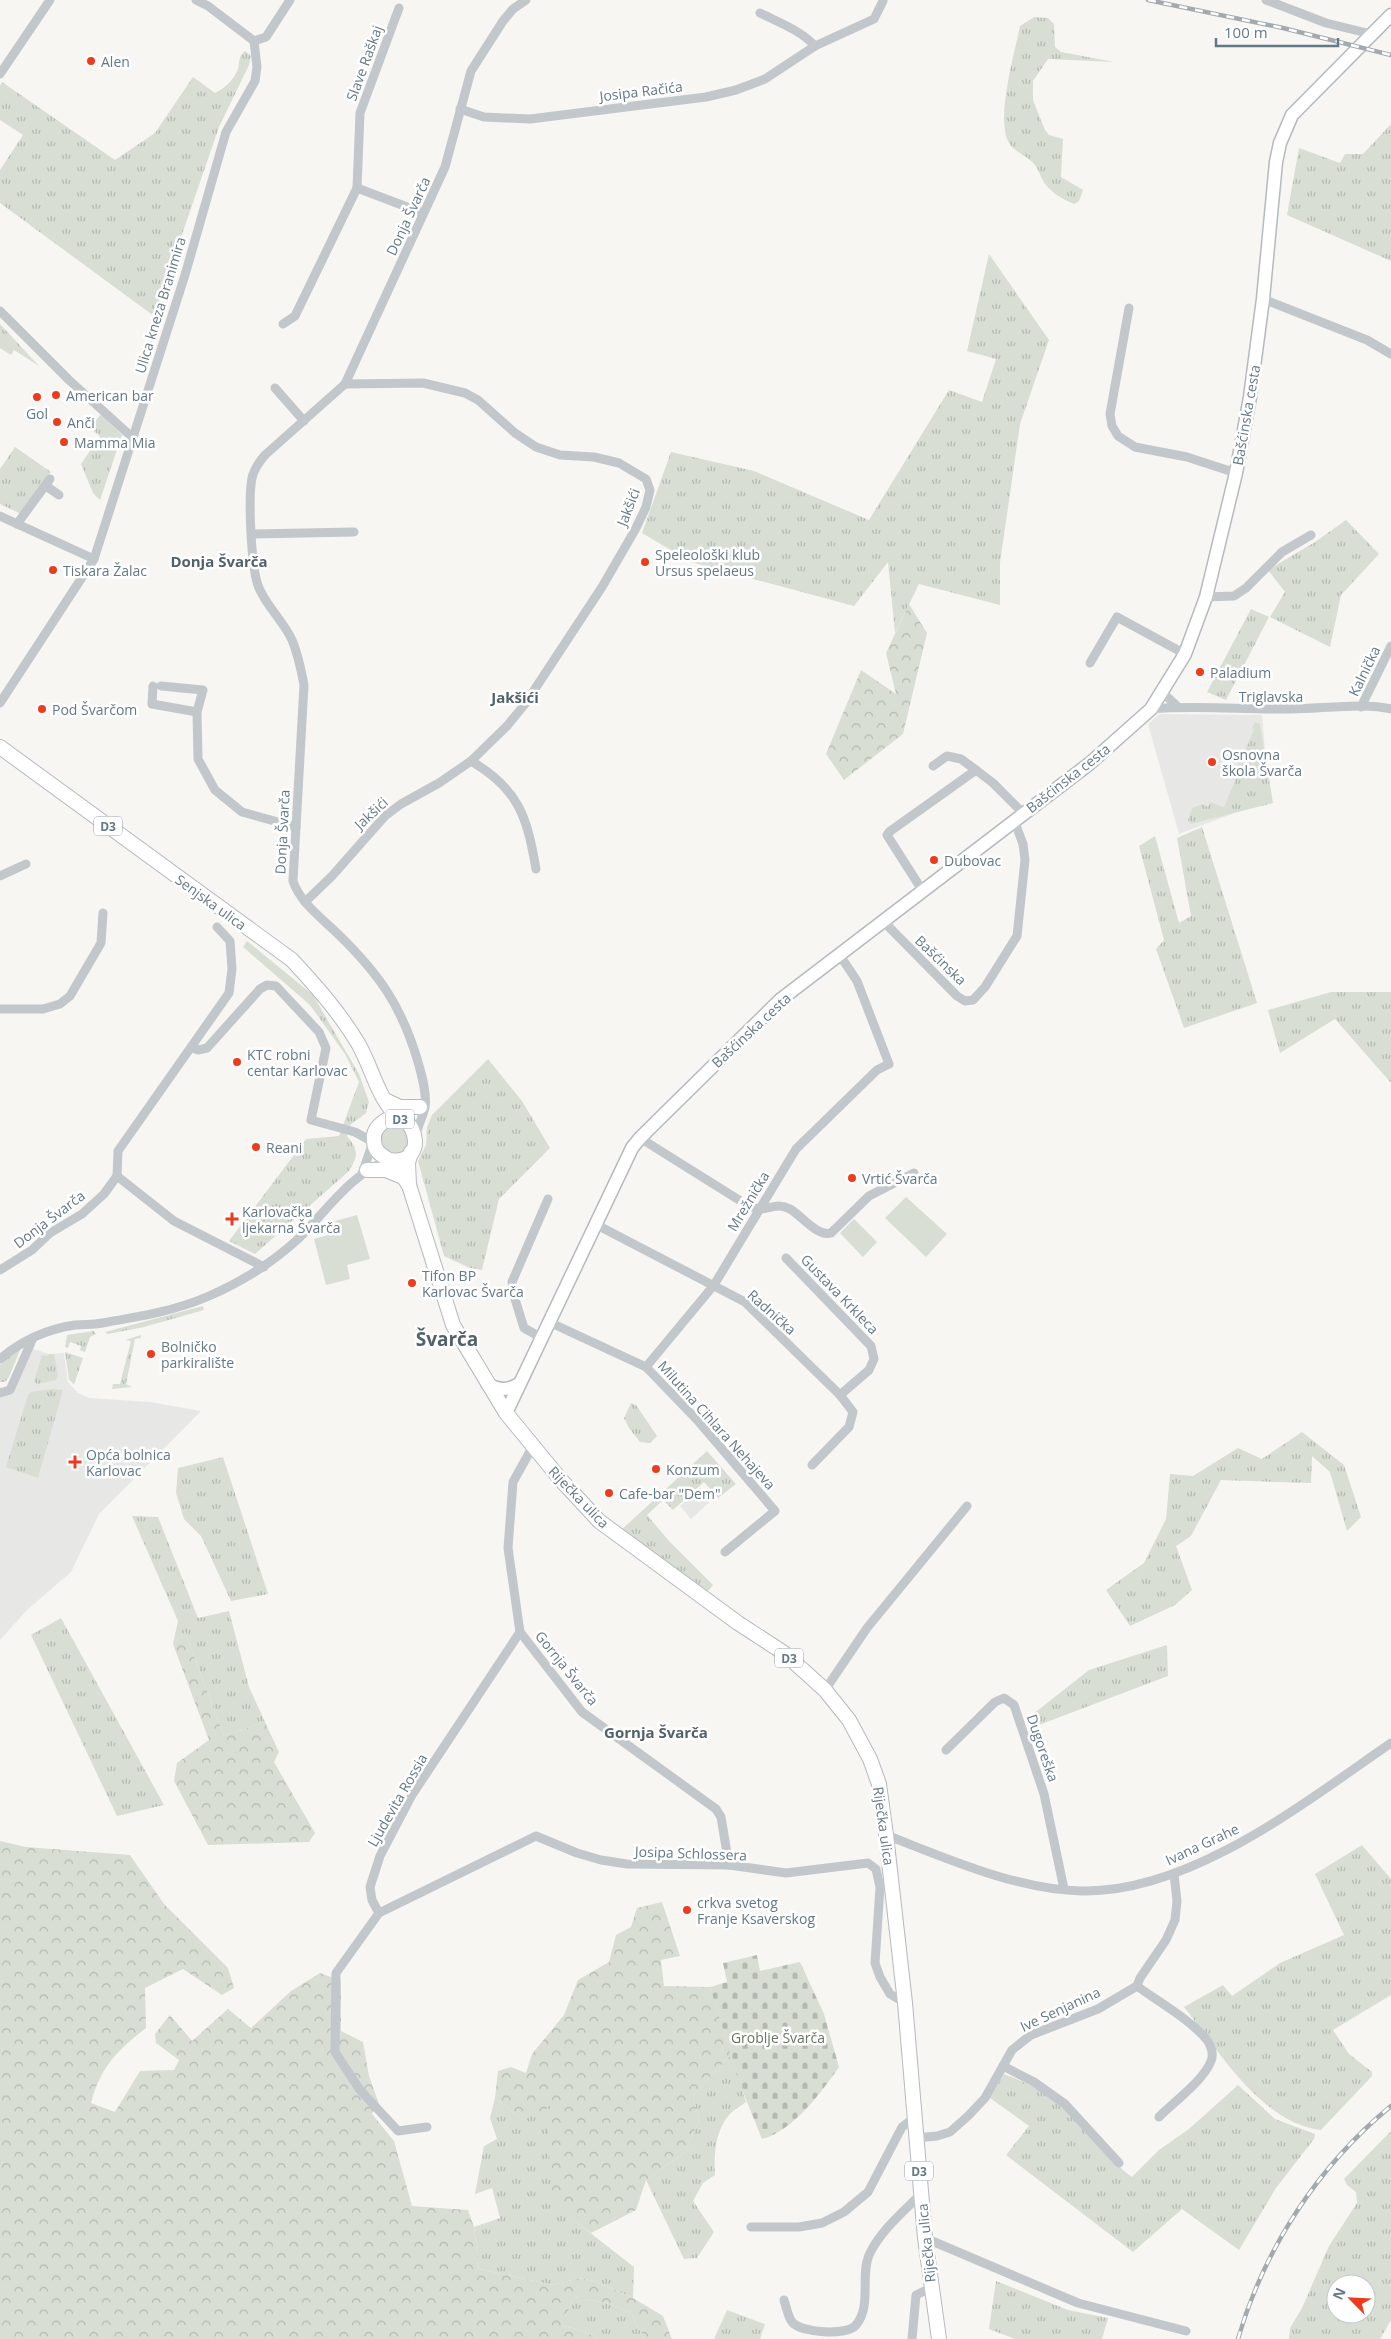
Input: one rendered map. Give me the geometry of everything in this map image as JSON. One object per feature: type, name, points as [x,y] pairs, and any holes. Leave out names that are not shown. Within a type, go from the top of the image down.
[{"type":"main road","name":"Senjska ulica","points":[[0,747],[292,960],[320,992],[358,1043],[371,1068],[381,1096],[381,1112],[375,1136]]},
{"type":"main road","name":"Senjska ulica","points":[[381,1096],[400,1119]]},
{"type":"main road","points":[[381,1096],[400,1107],[422,1104]]},
{"type":"main road","name":"D3","points":[[406,1181],[408,1163],[413,1146],[411,1126],[400,1119],[386,1120],[375,1136],[379,1154],[389,1160],[406,1181],[453,1325],[506,1413]]},
{"type":"main road","points":[[389,1160],[400,1160],[413,1146]]},
{"type":"main road","points":[[364,1172],[386,1170],[406,1181]]},
{"type":"main road","name":"Riječka ulica","points":[[506,1413],[599,1521],[738,1623],[784,1653],[825,1690],[849,1720],[870,1760],[879,1784],[886,1835],[905,2003],[925,2238],[939,2339]]},
{"type":"street","points":[[0,74],[50,0]]},
{"type":"street","points":[[196,0],[209,3],[254,41],[266,37],[290,0]]},
{"type":"street","name":"Donja Švarča","points":[[413,1146],[425,1107],[422,1104],[421,1072],[407,1026],[393,998],[352,948],[305,902],[295,889],[293,881],[304,684],[291,639],[266,602],[258,586],[254,566],[250,499],[254,472],[265,455],[345,384],[445,167],[471,71],[491,37],[513,9],[526,0]]},
{"type":"street","points":[[1266,0],[1326,23],[1371,34]]},
{"type":"street","name":"Josipa Račića","points":[[460,109],[484,117],[530,119],[706,97],[736,90],[765,79],[815,46],[874,19],[883,1]]},
{"type":"street","name":"Slave Raškaj","points":[[283,324],[295,316],[356,188],[360,113],[399,8]]},
{"type":"street","points":[[760,14],[795,30],[815,46]]},
{"type":"street","name":"Bašćinska cesta","points":[[506,1413],[632,1148],[640,1138],[780,1000],[1018,816],[1089,764],[1151,710],[1185,654],[1206,597],[1236,472],[1250,397],[1264,299],[1276,162],[1287,123],[1298,108],[1391,14]]},
{"type":"street","name":"Ulica kneza Branimira","points":[[0,703],[94,559],[185,275],[226,132],[255,81],[258,67],[254,41]]},
{"type":"street","points":[[356,188],[424,213]]},
{"type":"street","points":[[1264,299],[1367,340],[1391,354]]},
{"type":"street","points":[[1128,308],[1110,414],[1118,436],[1135,446],[1187,457],[1236,472]]},
{"type":"street","points":[[0,311],[69,380],[133,438]]},
{"type":"street","name":"Jakšići","points":[[305,902],[332,876],[385,816],[471,761],[507,726],[541,682],[602,587],[646,507],[650,485],[646,479],[630,469],[607,459],[560,455],[536,447],[515,433],[478,400],[465,393],[423,383],[345,384]]},
{"type":"street","points":[[275,388],[304,421]]},
{"type":"street","points":[[17,524],[48,482],[59,495]]},
{"type":"street","points":[[0,516],[94,559]]},
{"type":"street","points":[[252,534],[354,532]]},
{"type":"street","points":[[1206,597],[1234,596],[1246,588],[1282,552],[1311,535]]},
{"type":"street","points":[[1090,663],[1117,617],[1185,654]]},
{"type":"street","name":"Kalnička","points":[[1362,707],[1391,646]]},
{"type":"street","points":[[197,712],[152,704],[157,686],[203,690],[197,712],[198,759],[215,790],[242,812],[296,827]]},
{"type":"street","points":[[1161,691],[1178,707]]},
{"type":"street","name":"Triglavska","points":[[1151,710],[1178,707],[1256,710],[1362,707],[1391,709]]},
{"type":"street","name":"Bašćinska","points":[[882,921],[964,1000],[973,1000],[985,987],[1016,936],[1025,860],[1018,816],[993,783],[961,759],[947,756],[933,766]]},
{"type":"street","points":[[471,761],[492,774],[509,790],[524,817],[531,838],[536,869]]},
{"type":"street","points":[[922,890],[888,835],[976,770]]},
{"type":"street","points":[[0,876],[26,864]]},
{"type":"street","points":[[0,1009],[43,1009],[60,1004],[70,996],[101,942],[103,913]]},
{"type":"street","points":[[217,927],[230,941],[232,970],[229,993],[118,1151],[117,1176],[174,1221],[264,1267]]},
{"type":"street","name":"Mrežnička","points":[[646,1367],[714,1285],[796,1149],[877,1070],[889,1064],[857,981],[839,954]]},
{"type":"street","points":[[192,1048],[207,1048],[260,989],[267,985],[276,986],[324,1040],[326,1048],[310,1120],[375,1136],[364,1172]]},
{"type":"street","points":[[400,1119],[408,1117],[422,1104]]},
{"type":"street","points":[[640,1138],[732,1196],[759,1209],[775,1205],[789,1208],[819,1231],[827,1234],[831,1233],[869,1196],[914,1173]]},
{"type":"street","points":[[0,1359],[14,1348],[33,1338],[55,1330],[76,1325],[98,1324],[149,1315],[209,1296],[264,1267],[297,1240],[364,1172],[389,1160]]},
{"type":"street","name":"Donja Švarča","points":[[0,1270],[32,1250],[50,1233],[82,1214],[104,1194],[117,1176]]},
{"type":"street","points":[[542,1338],[524,1328],[512,1282],[548,1199]]},
{"type":"street","name":"Radnička","points":[[595,1224],[745,1302],[840,1395],[853,1412],[849,1427],[812,1465]]},
{"type":"street","name":"Gustava Krkleca","points":[[786,1258],[871,1346],[874,1359],[869,1370],[840,1395]]},
{"type":"street","name":"Milutina Cihlara Nehajeva","points":[[550,1322],[646,1367],[699,1422],[775,1511],[725,1552]]},
{"type":"street","points":[[0,1392],[10,1390],[33,1338]]},
{"type":"street","points":[[488,1385],[505,1389],[513,1388],[520,1383]]},
{"type":"street","points":[[520,1632],[508,1548],[513,1482],[533,1446]]},
{"type":"street","points":[[825,1690],[867,1628],[967,1506]]},
{"type":"street","name":"Gornja Švarča","points":[[520,1632],[582,1712],[716,1809],[721,1818],[729,1866]]},
{"type":"street","name":"Ljudevita Rossia","points":[[379,1913],[372,1900],[370,1887],[380,1856],[412,1796],[520,1632]]},
{"type":"street","name":"Dugoreška","points":[[946,1750],[995,1702],[1004,1698],[1014,1705],[1044,1794],[1064,1889]]},
{"type":"street","name":"Ivana Grahe","points":[[886,1835],[1024,1884],[1082,1891],[1123,1887],[1174,1874],[1241,1843],[1306,1802],[1391,1743]]},
{"type":"street","name":"Josipa Schlossera","points":[[379,1913],[536,1836],[577,1853],[627,1864],[729,1866],[786,1873],[868,1863],[876,1869],[880,1887],[875,1963],[880,1978],[890,1994],[905,2003]]},
{"type":"street","points":[[1159,2117],[1204,2073],[1212,2060],[1212,2048],[1207,2040],[1180,2017],[1137,1986],[1140,1978],[1166,1940],[1175,1920],[1177,1901],[1174,1874]]},
{"type":"street","points":[[379,1913],[336,1973],[336,2052],[360,2090],[398,2131],[427,2127]]},
{"type":"street","name":"Ive Senjanina","points":[[916,2138],[937,2136],[950,2132],[985,2098],[1012,2050],[1031,2035],[1098,2008],[1137,1986]]},
{"type":"street","points":[[1003,2066],[1034,2082],[1065,2104],[1119,2163]]},
{"type":"street","points":[[751,2227],[799,2227],[822,2223],[844,2212],[868,2192],[902,2127],[914,2118]]},
{"type":"street","points":[[784,2300],[792,2322],[800,2327],[838,2332],[849,2331],[856,2326],[862,2316],[868,2256],[879,2240],[921,2194]]},
{"type":"street","points":[[925,2238],[1078,2303],[1186,2331]]},
{"type":"street","points":[[912,2339],[916,2295],[931,2288]]},
{"type":"shaded area","name":"Osnovna škola Švarča","points":[[1160,714],[1262,715],[1269,800],[1179,834],[1148,724]]},
{"type":"shaded area","name":"Opća bolnica Karlovac","points":[[31,1348],[49,1354],[64,1353],[68,1382],[78,1393],[89,1398],[150,1402],[201,1411],[99,1514],[71,1572],[27,1610],[0,1640],[0,1398],[12,1393]]},
{"type":"shaded area","points":[[700,1488],[712,1500],[691,1519],[680,1506]]},
{"type":"green space","points":[[1034,17],[1048,18],[1054,24],[1055,47],[1061,52],[1114,62],[1048,59],[1033,81],[1033,100],[1045,130],[1049,135],[1063,139],[1061,177],[1083,190],[1079,201],[1074,204],[1048,188],[1038,169],[1031,161],[1015,150],[1009,143],[1005,132],[1004,119],[1007,85],[1020,26]]},
{"type":"green space","points":[[245,51],[251,56],[249,65],[219,127],[154,316],[0,203],[0,170],[23,135],[0,120],[0,86],[2,82],[115,160],[155,133],[193,77],[215,93],[226,86],[236,73],[240,57]]},
{"type":"green space","points":[[1391,124],[1391,261],[1287,215],[1299,148],[1340,163],[1345,154],[1363,154]]},
{"type":"green space","points":[[989,254],[1049,340],[1020,424],[1000,563],[1000,605],[919,584],[895,633],[888,562],[854,606],[691,562],[642,533],[671,452],[754,471],[869,520],[949,390],[982,402],[996,359],[967,351]]},
{"type":"green space","points":[[0,324],[39,366],[14,350],[11,355],[0,348]]},
{"type":"green space","points":[[101,414],[122,435],[100,500],[93,493],[81,464],[100,436],[90,428]]},
{"type":"green space","points":[[15,447],[51,472],[21,514],[0,504],[0,469]]},
{"type":"green space","points":[[1346,520],[1379,554],[1341,595],[1330,647],[1270,617],[1285,592],[1268,570],[1315,542]]},
{"type":"green space","points":[[909,604],[927,633],[903,734],[844,780],[826,754],[861,670],[896,694],[886,653]]},
{"type":"green space","points":[[1251,609],[1269,617],[1226,700],[1207,692]]},
{"type":"green space","points":[[1255,722],[1260,724],[1273,803],[1191,824],[1188,820],[1192,808],[1203,804],[1208,807],[1210,802],[1224,807],[1237,776],[1234,774],[1254,730],[1252,728]]},
{"type":"green space","points":[[1202,827],[1257,1003],[1184,1028],[1156,949],[1164,940],[1139,846],[1155,836],[1179,923],[1191,916],[1177,838]]},
{"type":"green space","points":[[247,941],[313,995],[359,1074],[369,1102],[366,1113],[349,1126],[347,1136],[354,1146],[356,1153],[349,1171],[255,1254],[229,1241],[306,1139],[339,1136],[359,1082],[345,1054],[310,1005],[243,947]]},
{"type":"green space","points":[[1331,992],[1391,992],[1391,1083],[1335,1019],[1280,1053],[1268,1010]]},
{"type":"green space","points":[[488,1059],[522,1101],[550,1148],[499,1199],[482,1270],[470,1268],[444,1256],[418,1161],[426,1145],[427,1127],[432,1115]]},
{"type":"green space","points":[[390,1124],[401,1125],[410,1138],[404,1152],[395,1156],[381,1149],[379,1134]]},
{"type":"green space","points":[[906,1197],[947,1234],[926,1257],[885,1218]]},
{"type":"green space","points":[[357,1215],[370,1259],[347,1265],[350,1279],[326,1285],[314,1239],[338,1232],[335,1221]]},
{"type":"green space","points":[[854,1219],[877,1242],[863,1257],[840,1233]]},
{"type":"green space","points":[[203,1306],[204,1310],[144,1327],[108,1334],[105,1332]]},
{"type":"green space","points":[[94,1331],[96,1334],[90,1337],[85,1352],[80,1350],[81,1346],[70,1342],[68,1348],[65,1347],[67,1335]]},
{"type":"green space","points":[[141,1335],[141,1338],[135,1339],[126,1384],[132,1387],[112,1389],[113,1384],[120,1384],[131,1341],[125,1340]]},
{"type":"green space","points":[[21,1348],[9,1377],[5,1382],[0,1382],[0,1365]]},
{"type":"green space","points":[[65,1352],[83,1358],[74,1385],[69,1379]]},
{"type":"green space","points":[[54,1354],[58,1375],[56,1380],[37,1384],[34,1381],[42,1355],[47,1356]]},
{"type":"green space","points":[[52,1389],[63,1390],[38,1478],[6,1467],[28,1395],[31,1392]]},
{"type":"green space","points":[[631,1403],[636,1405],[657,1436],[650,1443],[640,1442],[624,1418]]},
{"type":"green space","points":[[1302,1432],[1344,1465],[1361,1517],[1347,1531],[1330,1472],[1312,1456],[1311,1483],[1221,1480],[1191,1536],[1176,1546],[1192,1590],[1175,1605],[1130,1626],[1106,1590],[1144,1563],[1166,1519],[1170,1474],[1193,1476],[1238,1448],[1262,1459]]},
{"type":"green space","points":[[707,1451],[736,1484],[718,1498],[704,1482],[673,1510],[663,1500],[647,1515],[669,1541],[713,1585],[703,1597],[618,1533]]},
{"type":"green space","points":[[223,1457],[268,1594],[231,1601],[201,1536],[184,1519],[176,1493],[178,1468]]},
{"type":"green space","points":[[132,1516],[158,1517],[198,1618],[229,1611],[249,1687],[265,1722],[224,1736],[185,1632],[173,1644],[178,1621]]},
{"type":"green space","points":[[61,1618],[164,1805],[117,1816],[31,1635]]},
{"type":"green space","points":[[185,1632],[224,1736],[265,1722],[279,1752],[274,1762],[315,1833],[309,1842],[208,1845],[174,1781],[177,1763],[209,1740],[173,1644]]},
{"type":"green space","points":[[1167,1645],[1168,1676],[1031,1728],[1028,1718],[1089,1670]]},
{"type":"green space","points":[[0,1841],[26,1847],[130,1855],[164,1904],[228,1968],[234,1988],[222,1995],[183,1969],[145,1988],[146,2028],[111,2060],[100,2079],[91,2103],[115,2112],[140,2071],[174,2070],[179,2060],[156,2043],[155,2034],[170,2015],[192,2041],[228,2009],[251,2028],[291,1991],[320,1973],[341,1981],[341,2031],[363,2042],[369,2076],[379,2104],[372,2114],[394,2141],[412,2206],[468,2210],[474,2227],[479,2269],[553,2285],[580,2278],[597,2282],[633,2298],[663,2316],[672,2339],[645,2339],[630,2312],[606,2303],[574,2297],[562,2326],[578,2329],[601,2339],[0,2339]]},
{"type":"green space","points":[[1362,1845],[1391,1879],[1391,1995],[1333,2030],[1349,2054],[1372,2072],[1372,2076],[1321,2130],[1299,2125],[1279,2114],[1261,2100],[1227,2063],[1184,2007],[1223,1985],[1232,1996],[1280,1963],[1344,1935],[1315,1874]]},
{"type":"green space","points":[[662,1902],[680,1956],[661,1960],[664,1986],[710,1987],[731,2055],[693,2095],[699,2121],[685,2152],[646,2180],[636,2210],[591,2233],[575,2221],[552,2190],[547,2127],[558,2102],[523,2120],[495,2098],[498,2071],[511,2067],[526,2073],[532,2054],[564,2015],[578,1980],[609,1962],[616,1935],[631,1927],[637,1908]]},
{"type":"green space","name":"Groblje Švarča","points":[[757,1955],[760,1971],[800,1962],[824,2014],[839,2067],[815,2099],[795,2120],[773,2135],[762,2139],[739,2082],[710,1987],[727,1982],[723,1963]]},
{"type":"green space","points":[[731,2055],[746,2102],[730,2114],[721,2127],[715,2151],[715,2175],[703,2183],[693,2201],[714,2232],[697,2258],[684,2259],[646,2180],[685,2152],[699,2121],[693,2095]]},
{"type":"green space","points":[[1004,2074],[1052,2097],[1069,2110],[1116,2164],[1132,2177],[1159,2150],[1189,2129],[1238,2085],[1275,2119],[1315,2134],[1314,2139],[1276,2188],[1239,2250],[1182,2209],[1133,2252],[1006,2155],[1029,2126],[990,2098]]},
{"type":"green space","points":[[495,2098],[523,2120],[558,2101],[575,2221],[634,2267],[633,2298],[597,2282],[580,2278],[553,2285],[479,2269],[474,2227],[500,2218],[492,2188],[475,2194],[484,2146],[497,2139],[490,2118]]},
{"type":"green space","points":[[1391,2131],[1391,2320],[1380,2339],[1289,2339],[1290,2328],[1302,2308],[1329,2246],[1357,2203],[1356,2192],[1347,2185],[1344,2179]]},
{"type":"green space","points":[[996,2281],[1068,2310],[1108,2318],[1102,2339],[1015,2339],[989,2329]]},
{"type":"green space","points":[[574,2297],[606,2303],[630,2312],[645,2339],[601,2339],[578,2329],[562,2326]]},
{"type":"green space","points":[[727,2310],[765,2324],[760,2339],[714,2339]]},
{"type":"railway","points":[[1148,0],[1283,28],[1391,55]]},
{"type":"railway","points":[[1238,2339],[1263,2273],[1297,2211],[1317,2182],[1340,2155],[1391,2106]]},
{"type":"place","name":"Alen","points":[[91,61]]},
{"type":"place","name":"American bar","points":[[56,395]]},
{"type":"place","name":"Gol","points":[[37,397]]},
{"type":"place","name":"Anči","points":[[57,422]]},
{"type":"place","name":"Mamma Mia","points":[[64,442]]},
{"type":"place","name":"Speleološki klub Ursus spelaeus","points":[[645,562]]},
{"type":"place","name":"Tiskara Žalac","points":[[53,570]]},
{"type":"place","name":"Paladium","points":[[1200,672]]},
{"type":"place","name":"Pod Švarčom","points":[[42,709]]},
{"type":"place","name":"Osnovna škola Švarča","points":[[1212,762]]},
{"type":"place","name":"Dubovac","points":[[934,860]]},
{"type":"place","name":"KTC robni centar Karlovac","points":[[237,1062]]},
{"type":"place","name":"Reani","points":[[256,1147]]},
{"type":"place","name":"Vrtić Švarča","points":[[852,1178]]},
{"type":"place","name":"Karlovačka ljekarna Švarča","points":[[232,1219]]},
{"type":"place","name":"Tifon BP Karlovac Švarča","points":[[412,1283]]},
{"type":"place","name":"Bolničko parkiralište","points":[[151,1354]]},
{"type":"place","name":"Opća bolnica Karlovac","points":[[75,1462]]},
{"type":"place","name":"Konzum","points":[[656,1469]]},
{"type":"place","name":"Cafe-bar \"Dem\"","points":[[609,1493]]},
{"type":"place","name":"crkva svetog Franje Ksaverskog","points":[[687,1910]]},
{"type":"district","name":"Donja Švarča","points":[[219,561]]},
{"type":"district","name":"Jakšići","points":[[515,697]]},
{"type":"district","name":"Švarča","points":[[447,1339]]},
{"type":"district","name":"Gornja Švarča","points":[[656,1732]]}]
